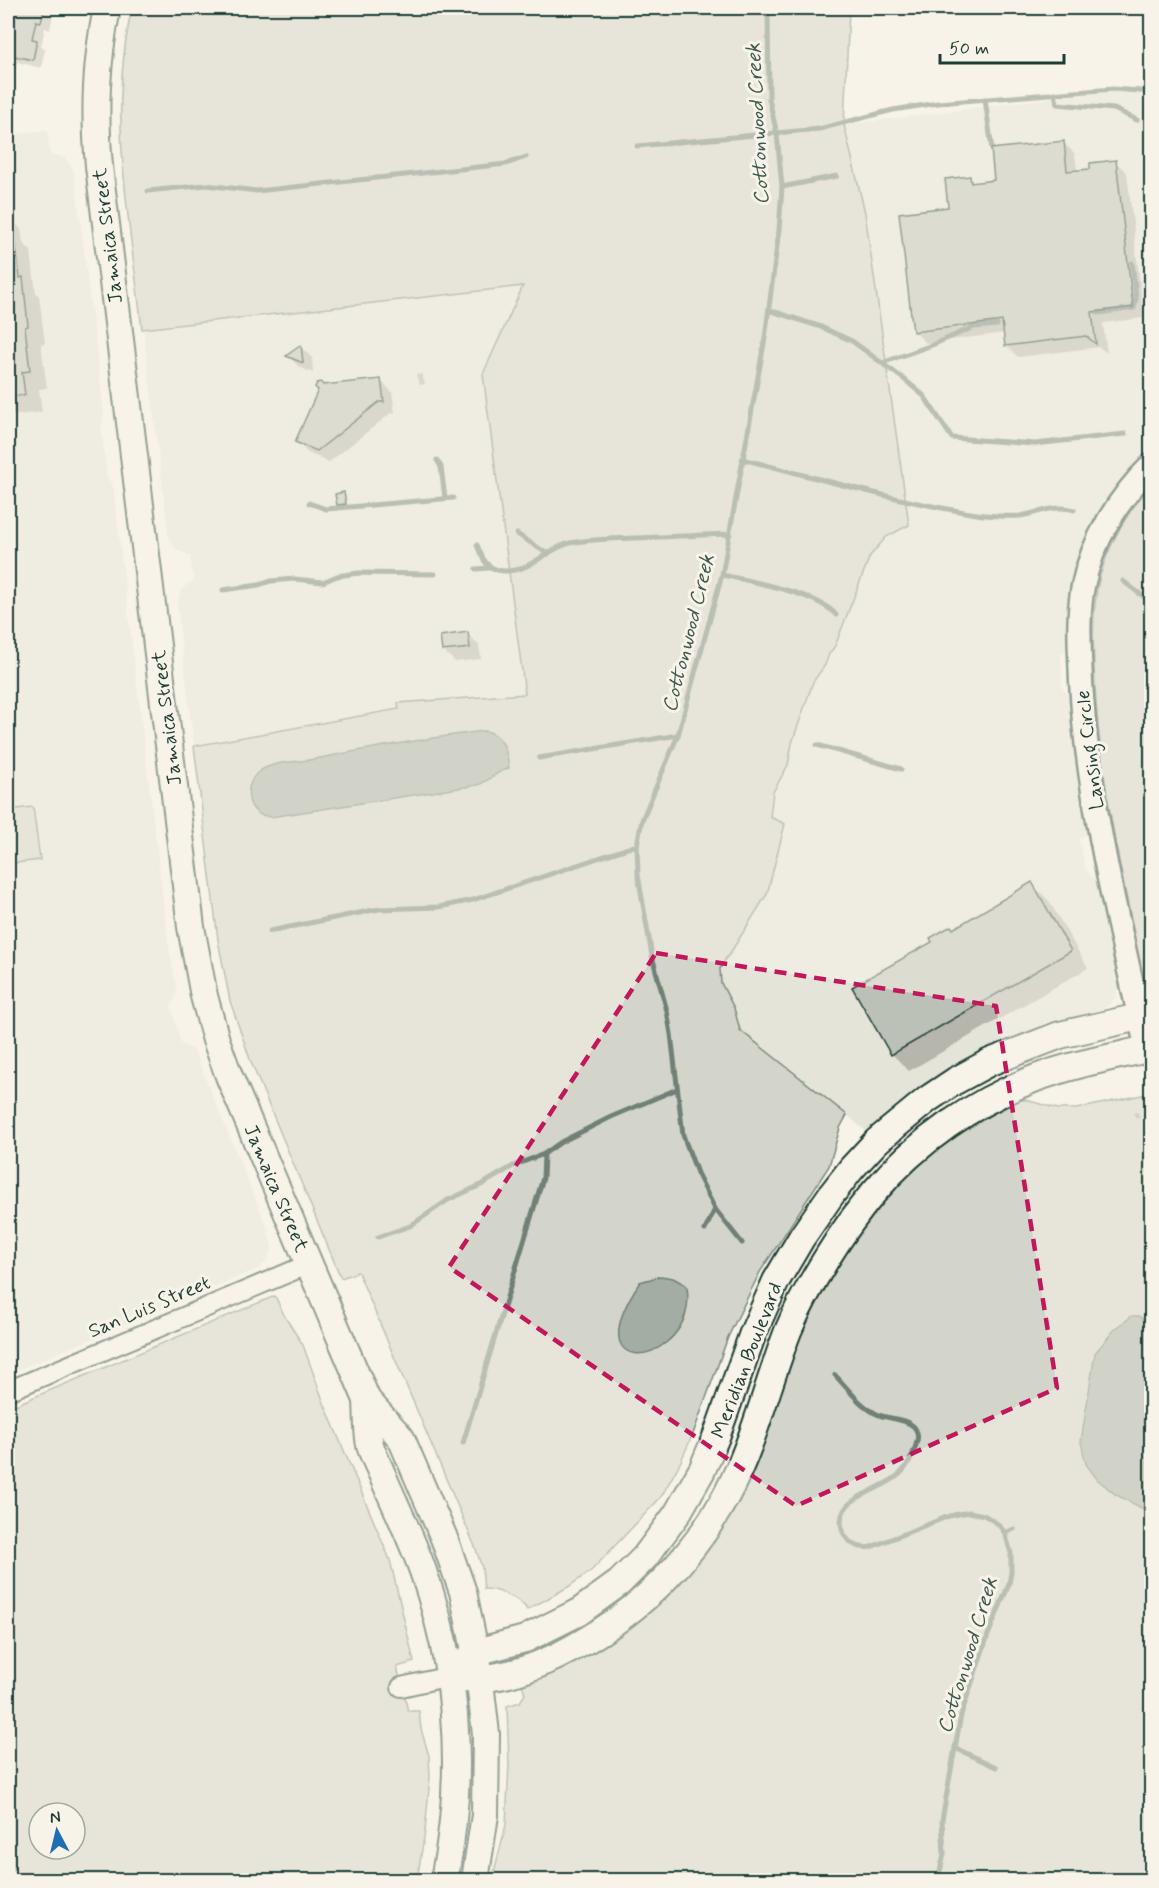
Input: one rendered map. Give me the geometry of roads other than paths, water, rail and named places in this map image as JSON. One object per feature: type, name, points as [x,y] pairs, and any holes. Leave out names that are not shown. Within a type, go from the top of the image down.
[{"type":"main road","name":"Jamaica Street","points":[[108,8],[97,69],[95,114],[97,146],[193,942],[204,996],[219,1050],[367,1400],[401,1438],[428,1500],[463,1592],[478,1665]]},
{"type":"main road","name":"Meridian Boulevard","points":[[450,1676],[478,1665],[517,1642],[572,1616],[608,1592],[645,1557],[677,1514],[702,1470],[753,1333],[776,1281],[831,1195],[852,1168],[878,1141],[928,1099],[990,1062],[1060,1035],[1145,1016]]},
{"type":"main road","name":"Meridian Boulevard","points":[[478,1665],[516,1671],[542,1663],[594,1636],[644,1599],[693,1548],[720,1507],[741,1466],[788,1333],[807,1292],[861,1209],[903,1162],[954,1120],[1011,1088],[1077,1065],[1149,1049]]},
{"type":"main road","name":"Jamaica Street","points":[[367,1400],[370,1446],[423,1572],[439,1626],[450,1676]]},
{"type":"main road","points":[[475,1881],[483,1829],[487,1770],[486,1725],[478,1665]]},
{"type":"main road","points":[[444,1881],[452,1832],[455,1788],[455,1728],[450,1676]]},
{"type":"street","name":"Lansing Circle","points":[[1149,1049],[1145,1016],[1102,842],[1091,784],[1082,700],[1080,632],[1083,587],[1099,541],[1125,495],[1152,465]]},
{"type":"street","name":"San Luis Street","points":[[8,1391],[309,1264]]},
{"type":"street","points":[[401,1687],[450,1676]]},
{"type":"waterway","name":"Cottonwood Creek","points":[[742,1243],[715,1209],[697,1173],[683,1135],[671,1034],[652,956],[638,875],[637,845],[642,820],[678,735],[722,575],[765,338],[779,230],[782,187],[777,134],[769,99],[768,8]]},
{"type":"waterway","points":[[637,146],[819,129],[893,110],[938,103],[1113,89],[1152,92]]},
{"type":"waterway","points":[[1055,93],[1057,104],[1114,109],[1137,120]]},
{"type":"waterway","points":[[985,99],[992,149]]},
{"type":"waterway","points":[[148,191],[206,185],[257,191],[506,164],[526,157]]},
{"type":"waterway","points":[[782,187],[837,176]]},
{"type":"waterway","points":[[1098,313],[1134,308],[1136,298],[1132,263]]},
{"type":"waterway","points":[[769,310],[821,327],[852,341],[924,396],[952,438],[1035,444],[1125,434]]},
{"type":"waterway","points":[[882,363],[974,327],[997,325]]},
{"type":"waterway","points":[[742,459],[892,497],[983,515],[1027,515],[1054,508],[1074,510]]},
{"type":"waterway","points":[[437,460],[441,467],[445,498]]},
{"type":"waterway","points":[[309,503],[326,509],[453,498]]},
{"type":"waterway","points":[[517,534],[548,554]]},
{"type":"waterway","points":[[477,545],[486,563],[493,569],[504,571],[522,568],[570,543],[730,534]]},
{"type":"waterway","points":[[476,569],[489,568]]},
{"type":"waterway","points":[[223,590],[294,579],[323,582],[337,576],[358,573],[435,574]]},
{"type":"waterway","points":[[722,575],[766,584],[799,594],[815,600],[836,615]]},
{"type":"waterway","points":[[1123,581],[1152,603]]},
{"type":"waterway","points":[[539,758],[678,735]]},
{"type":"waterway","points":[[817,745],[901,769]]},
{"type":"waterway","points":[[270,931],[379,909],[439,907],[473,900],[637,845]]},
{"type":"waterway","points":[[378,1237],[410,1226],[448,1200],[481,1185],[515,1165],[544,1154],[561,1142],[611,1117],[677,1089]]},
{"type":"waterway","points":[[463,1443],[543,1178],[544,1154]]},
{"type":"waterway","points":[[705,1230],[715,1209]]},
{"type":"waterway","name":"Cottonwood Creek","points":[[835,1375],[866,1407],[879,1415],[910,1424],[917,1434],[916,1444],[907,1466],[889,1482],[853,1501],[843,1512],[842,1528],[849,1541],[855,1545],[871,1547],[949,1516],[969,1512],[984,1515],[998,1524],[1005,1533],[1011,1553],[1009,1584],[988,1635],[961,1715],[942,1820],[944,1854],[938,1880]]},
{"type":"waterway","points":[[1005,1533],[1014,1529]]},
{"type":"waterway","points":[[955,1748],[996,1767]]}]
